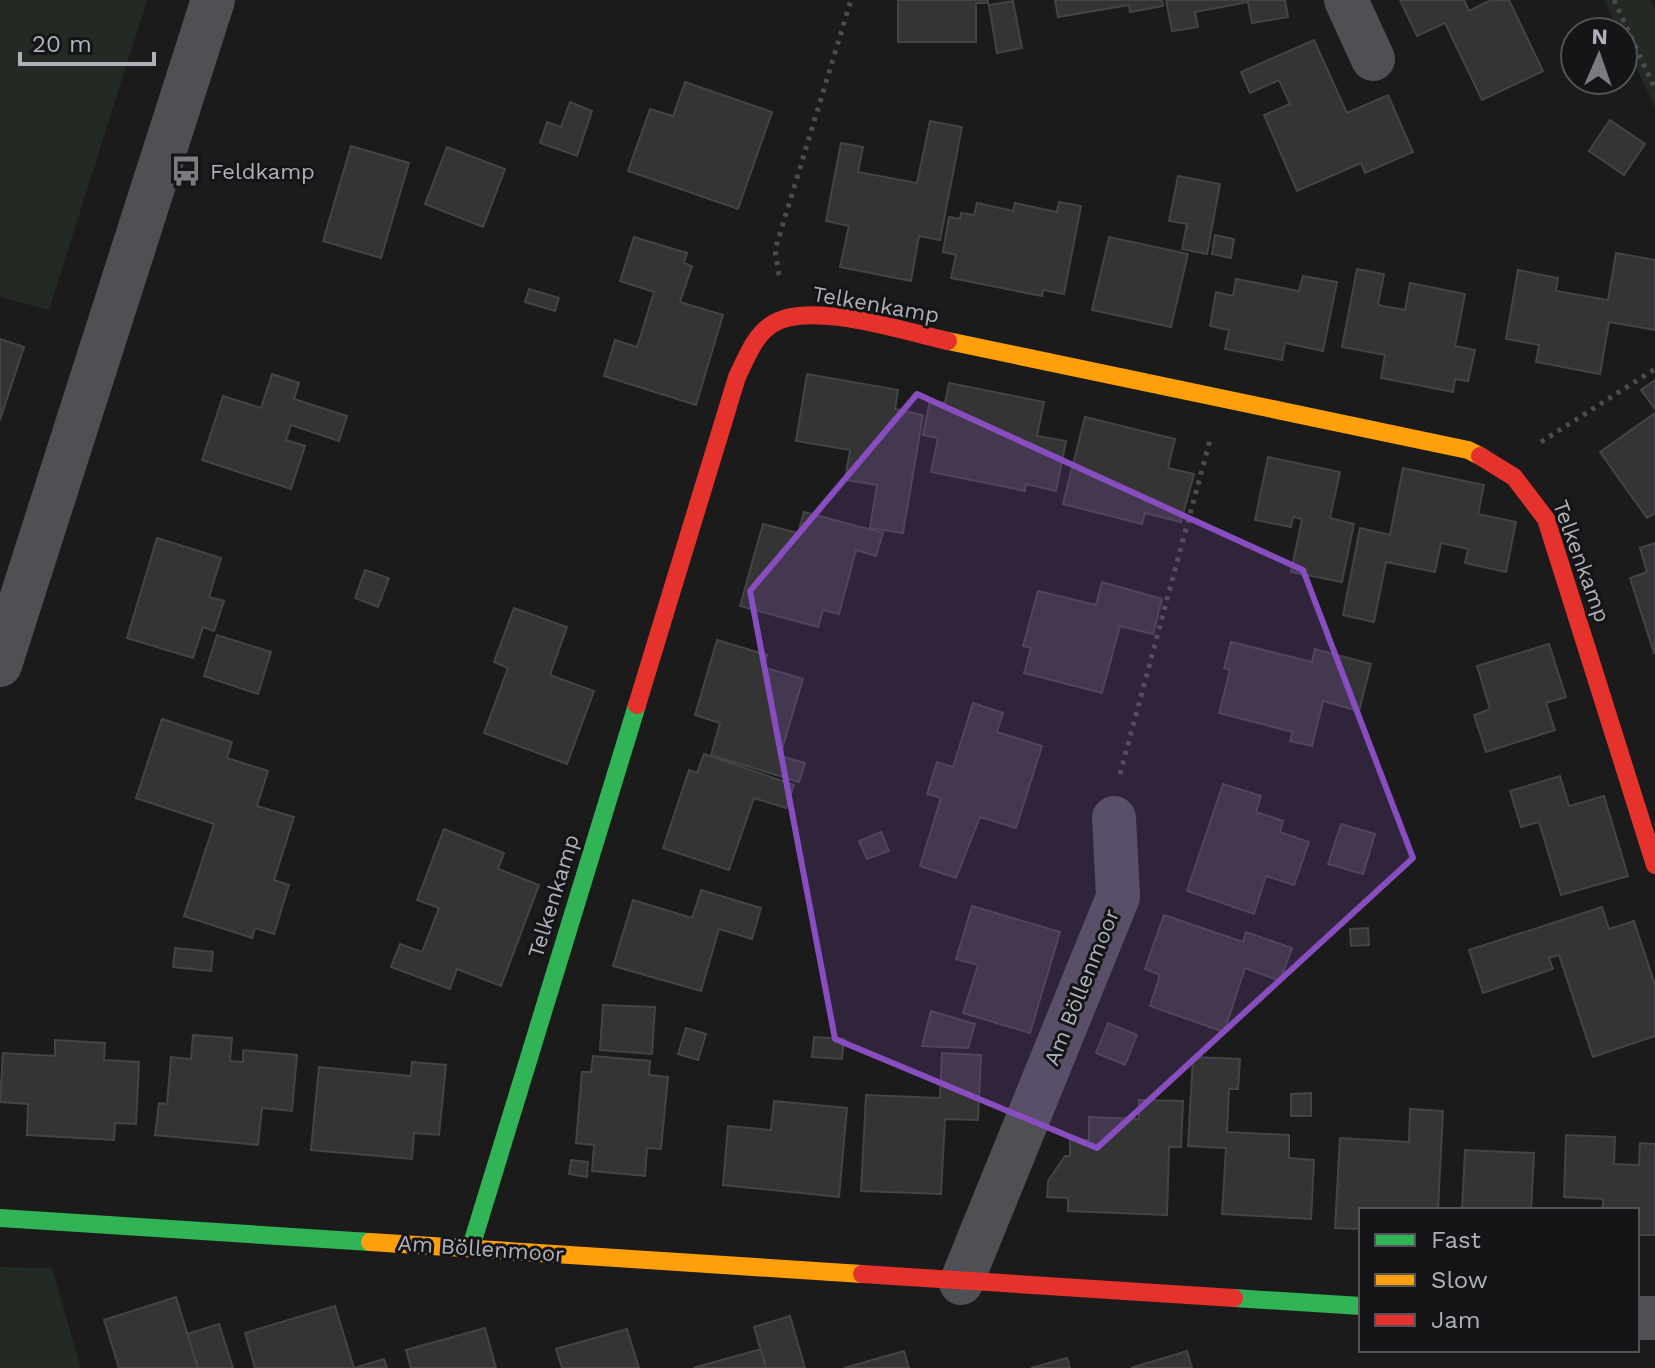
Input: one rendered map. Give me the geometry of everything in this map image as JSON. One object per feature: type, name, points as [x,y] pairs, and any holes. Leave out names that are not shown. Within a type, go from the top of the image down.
[{"type":"street","points":[[0,665],[213,0]]},
{"type":"street","points":[[1346,0],[1373,59]]},
{"type":"street","name":"Telkenkamp","points":[[471,1247],[737,377],[763,327],[784,315],[812,313],[1468,450],[1503,467],[1528,488],[1546,519],[1655,865]]},
{"type":"street","name":"Am Böllenmoor","points":[[961,1283],[1118,897],[1114,818]]},
{"type":"street","name":"Am Böllenmoor","points":[[0,1218],[471,1247],[961,1283],[1359,1306]]},
{"type":"path","points":[[784,315],[775,250],[851,0]]},
{"type":"path","points":[[1614,0],[1655,89]]},
{"type":"path","points":[[1503,467],[1655,369]]},
{"type":"path","points":[[1114,818],[1122,764],[1221,399]]},
{"type":"highlighted area","points":[[917,394],[1303,570],[1413,858],[1097,1148],[835,1039],[750,591]]},
{"type":"shaded area","points":[[0,0],[147,0],[49,310],[0,297]]},
{"type":"shaded area","points":[[1604,0],[1650,0],[1655,10],[1655,107],[1639,74],[1639,16],[1612,16]]},
{"type":"shaded area","points":[[0,1267],[52,1268],[81,1368],[0,1368]]},
{"type":"building","points":[[898,0],[988,0],[988,3],[976,3],[976,42],[898,42]]},
{"type":"building","points":[[1055,0],[1162,0],[1163,6],[1130,12],[1129,5],[1058,17]]},
{"type":"building","points":[[1166,0],[1285,0],[1288,17],[1252,23],[1248,2],[1195,12],[1198,27],[1172,31]]},
{"type":"building","points":[[1400,0],[1464,0],[1469,11],[1491,0],[1509,0],[1543,71],[1482,100],[1445,23],[1417,36]]},
{"type":"building","points":[[1013,1],[1022,48],[997,53],[989,5]]},
{"type":"building","points":[[1314,40],[1347,113],[1388,95],[1413,152],[1365,173],[1361,163],[1297,191],[1264,115],[1290,104],[1279,80],[1250,93],[1241,72]]},
{"type":"building","points":[[685,82],[772,112],[738,209],[628,171],[650,109],[673,116]]},
{"type":"building","points":[[570,102],[592,111],[577,156],[540,143],[547,122],[561,127]]},
{"type":"building","points":[[1610,120],[1645,144],[1624,175],[1589,151]]},
{"type":"building","points":[[930,121],[962,127],[940,240],[919,236],[911,281],[840,267],[849,226],[826,221],[841,143],[863,147],[858,172],[917,183]]},
{"type":"building","points":[[351,146],[409,163],[381,258],[323,241]]},
{"type":"building","points":[[447,147],[505,169],[483,227],[425,204]]},
{"type":"building","points":[[1178,176],[1220,184],[1207,254],[1182,249],[1187,224],[1169,221]]},
{"type":"building","points":[[1059,202],[1081,206],[1064,294],[1043,290],[1042,296],[951,278],[956,255],[943,252],[949,217],[960,219],[961,213],[974,215],[977,203],[1013,211],[1015,203],[1057,212]]},
{"type":"building","points":[[1215,235],[1234,239],[1231,258],[1212,254]]},
{"type":"building","points":[[634,237],[687,253],[684,263],[692,266],[680,302],[723,315],[696,405],[604,376],[615,340],[637,347],[654,292],[620,281]]},
{"type":"building","points":[[1109,237],[1188,254],[1171,327],[1092,310]]},
{"type":"building","points":[[1616,253],[1655,260],[1655,330],[1609,322],[1600,374],[1536,362],[1539,345],[1506,339],[1518,270],[1558,278],[1556,291],[1608,300]]},
{"type":"building","points":[[1357,269],[1384,274],[1378,305],[1405,310],[1410,283],[1465,294],[1455,346],[1475,350],[1468,381],[1455,379],[1453,392],[1381,378],[1385,355],[1342,347]]},
{"type":"building","points":[[1303,276],[1337,282],[1323,351],[1285,343],[1282,360],[1225,349],[1229,330],[1210,326],[1216,292],[1233,296],[1236,279],[1299,291]]},
{"type":"building","points":[[529,289],[559,298],[555,311],[525,302]]},
{"type":"building","points":[[0,339],[24,347],[0,420]]},
{"type":"building","points":[[272,374],[299,383],[294,399],[347,416],[339,441],[291,425],[286,440],[305,446],[291,489],[202,460],[223,396],[261,408]]},
{"type":"building","points":[[807,374],[898,390],[895,409],[923,415],[903,533],[870,528],[877,485],[845,480],[850,450],[796,441]]},
{"type":"building","points":[[1655,380],[1655,409],[1641,390]]},
{"type":"building","points":[[949,383],[1044,402],[1037,436],[1066,441],[1056,491],[1026,484],[1025,491],[931,472],[938,438],[923,435],[930,400],[945,403]]},
{"type":"building","points":[[1655,413],[1655,513],[1647,518],[1600,452]]},
{"type":"building","points":[[1085,417],[1175,439],[1168,468],[1194,474],[1181,522],[1145,513],[1142,524],[1063,504]]},
{"type":"building","points":[[1268,457],[1340,472],[1330,518],[1354,524],[1342,582],[1291,572],[1302,519],[1293,517],[1291,527],[1255,520]]},
{"type":"building","points":[[1403,468],[1484,485],[1478,514],[1516,522],[1506,572],[1465,563],[1468,549],[1441,543],[1435,572],[1386,562],[1374,622],[1343,615],[1360,528],[1390,535]]},
{"type":"building","points":[[804,512],[883,533],[876,556],[856,550],[839,614],[823,610],[818,627],[740,606],[763,524],[798,533]]},
{"type":"building","points":[[157,538],[221,558],[209,597],[224,601],[214,631],[203,627],[193,658],[127,638]]},
{"type":"building","points":[[1655,543],[1654,653],[1630,578],[1647,572],[1640,548]]},
{"type":"building","points":[[365,570],[389,578],[378,607],[355,598]]},
{"type":"building","points":[[1102,582],[1162,599],[1153,634],[1120,626],[1102,693],[1024,673],[1031,648],[1023,646],[1038,591],[1096,605]]},
{"type":"building","points":[[514,608],[567,627],[550,675],[594,691],[567,764],[484,733],[508,668],[494,662]]},
{"type":"building","points":[[217,635],[271,652],[258,694],[204,676]]},
{"type":"building","points":[[717,640],[767,655],[763,667],[803,679],[780,756],[805,763],[799,782],[711,755],[720,723],[695,715]]},
{"type":"building","points":[[1231,642],[1312,662],[1315,649],[1371,664],[1359,711],[1323,701],[1312,746],[1290,741],[1293,732],[1219,713],[1230,670],[1224,668]]},
{"type":"building","points":[[1549,644],[1566,697],[1546,703],[1555,730],[1486,752],[1474,715],[1490,709],[1477,666]]},
{"type":"building","points":[[973,703],[1003,713],[997,732],[1042,746],[1016,828],[980,817],[956,878],[920,866],[941,798],[927,794],[937,762],[953,767]]},
{"type":"building","points":[[162,719],[232,742],[227,758],[268,771],[257,806],[294,817],[274,880],[289,885],[274,934],[255,928],[252,938],[184,916],[214,824],[136,798]]},
{"type":"building","points":[[704,754],[794,785],[786,808],[754,798],[729,870],[663,848],[689,770],[697,773]]},
{"type":"building","points":[[1560,776],[1569,806],[1604,796],[1628,876],[1561,895],[1539,822],[1521,827],[1510,791]]},
{"type":"building","points":[[1223,784],[1261,796],[1256,812],[1283,821],[1280,832],[1309,842],[1294,885],[1266,876],[1254,914],[1187,891]]},
{"type":"building","points":[[1341,824],[1375,834],[1363,874],[1328,864]]},
{"type":"building","points":[[444,829],[504,853],[498,869],[539,885],[501,986],[457,969],[450,989],[391,967],[400,944],[422,952],[439,908],[417,900]]},
{"type":"building","points":[[881,832],[889,851],[867,859],[859,841]]},
{"type":"building","points":[[701,890],[761,908],[752,939],[719,929],[701,991],[613,966],[633,900],[692,918]]},
{"type":"building","points":[[972,906],[1060,932],[1030,1033],[963,1013],[978,965],[956,959]]},
{"type":"building","points":[[1602,907],[1609,929],[1634,921],[1655,985],[1655,1036],[1593,1057],[1559,955],[1549,958],[1553,969],[1483,993],[1469,950]]},
{"type":"building","points":[[1164,915],[1243,942],[1246,932],[1292,948],[1280,981],[1245,968],[1224,1032],[1150,1006],[1160,975],[1145,969]]},
{"type":"building","points":[[1368,928],[1369,945],[1351,946],[1350,929]]},
{"type":"building","points":[[175,948],[213,952],[211,971],[173,967]]},
{"type":"building","points":[[603,1005],[655,1007],[652,1054],[600,1050]]},
{"type":"building","points":[[931,1011],[975,1024],[968,1048],[922,1046]]},
{"type":"building","points":[[1108,1023],[1137,1035],[1125,1065],[1096,1053]]},
{"type":"building","points":[[686,1028],[706,1034],[698,1060],[678,1054]]},
{"type":"building","points":[[193,1035],[232,1038],[230,1061],[243,1062],[243,1050],[297,1055],[292,1111],[262,1108],[258,1145],[155,1135],[159,1103],[167,1104],[171,1057],[191,1059]]},
{"type":"building","points":[[814,1037],[844,1039],[842,1059],[812,1057]]},
{"type":"building","points":[[55,1040],[105,1043],[104,1060],[139,1062],[136,1124],[115,1123],[114,1140],[27,1135],[28,1104],[0,1102],[3,1053],[55,1056]]},
{"type":"building","points":[[942,1053],[981,1055],[978,1120],[945,1119],[941,1194],[861,1191],[866,1095],[940,1098]]},
{"type":"building","points":[[593,1056],[650,1061],[649,1075],[668,1077],[661,1149],[647,1148],[645,1176],[592,1171],[594,1145],[576,1143],[582,1072],[591,1072]]},
{"type":"building","points":[[1193,1057],[1240,1059],[1238,1089],[1229,1089],[1227,1132],[1289,1135],[1289,1158],[1314,1160],[1311,1219],[1222,1214],[1226,1148],[1188,1146]]},
{"type":"building","points":[[412,1062],[446,1065],[439,1135],[414,1133],[412,1159],[311,1150],[319,1067],[411,1076]]},
{"type":"building","points":[[1311,1093],[1311,1116],[1291,1116],[1291,1094]]},
{"type":"building","points":[[1139,1100],[1183,1101],[1181,1147],[1169,1147],[1167,1215],[1068,1211],[1068,1198],[1047,1197],[1048,1181],[1065,1156],[1070,1156],[1070,1139],[1089,1140],[1089,1117],[1139,1119]]},
{"type":"building","points":[[774,1101],[847,1108],[839,1197],[723,1185],[728,1126],[771,1130]]},
{"type":"building","points":[[1410,1109],[1443,1111],[1438,1208],[1359,1208],[1359,1229],[1335,1228],[1340,1138],[1409,1142]]},
{"type":"building","points":[[1566,1135],[1615,1137],[1614,1164],[1639,1165],[1640,1143],[1655,1144],[1655,1235],[1639,1235],[1639,1208],[1603,1208],[1603,1199],[1564,1197]]},
{"type":"building","points":[[1465,1150],[1534,1153],[1531,1208],[1462,1208]]},
{"type":"building","points":[[571,1160],[588,1162],[587,1177],[569,1174]]},
{"type":"building","points":[[176,1297],[198,1368],[119,1368],[104,1320]]},
{"type":"building","points":[[335,1306],[354,1368],[255,1368],[245,1333]]},
{"type":"building","points":[[790,1316],[805,1368],[766,1368],[754,1327]]},
{"type":"building","points":[[219,1324],[233,1368],[198,1368],[187,1334]]},
{"type":"building","points":[[485,1328],[496,1368],[411,1368],[406,1350]]},
{"type":"building","points":[[627,1329],[639,1368],[562,1368],[556,1349]]},
{"type":"building","points":[[761,1349],[766,1368],[693,1368]]},
{"type":"building","points":[[904,1351],[909,1368],[844,1368]]},
{"type":"building","points":[[1187,1351],[1192,1368],[1131,1368]]},
{"type":"building","points":[[1067,1358],[1070,1368],[1031,1368]]},
{"type":"building","points":[[384,1359],[387,1368],[354,1368]]},
{"type":"traffic: fast","points":[[471,1247],[637,705]]},
{"type":"traffic: fast","points":[[0,1218],[370,1242]]},
{"type":"traffic: fast","points":[[1234,1298],[1359,1306]]},
{"type":"traffic: slow","points":[[948,341],[1468,450],[1480,456]]},
{"type":"traffic: slow","points":[[370,1242],[862,1274]]},
{"type":"traffic: jam","points":[[637,705],[737,377],[760,335],[771,325],[787,318],[808,315],[857,320],[948,341]]},
{"type":"traffic: jam","points":[[1480,456],[1514,477],[1546,519],[1655,865]]},
{"type":"traffic: jam","points":[[862,1274],[1234,1298]]},
{"type":"place","name":"Feldkamp","points":[[186,171]]}]
